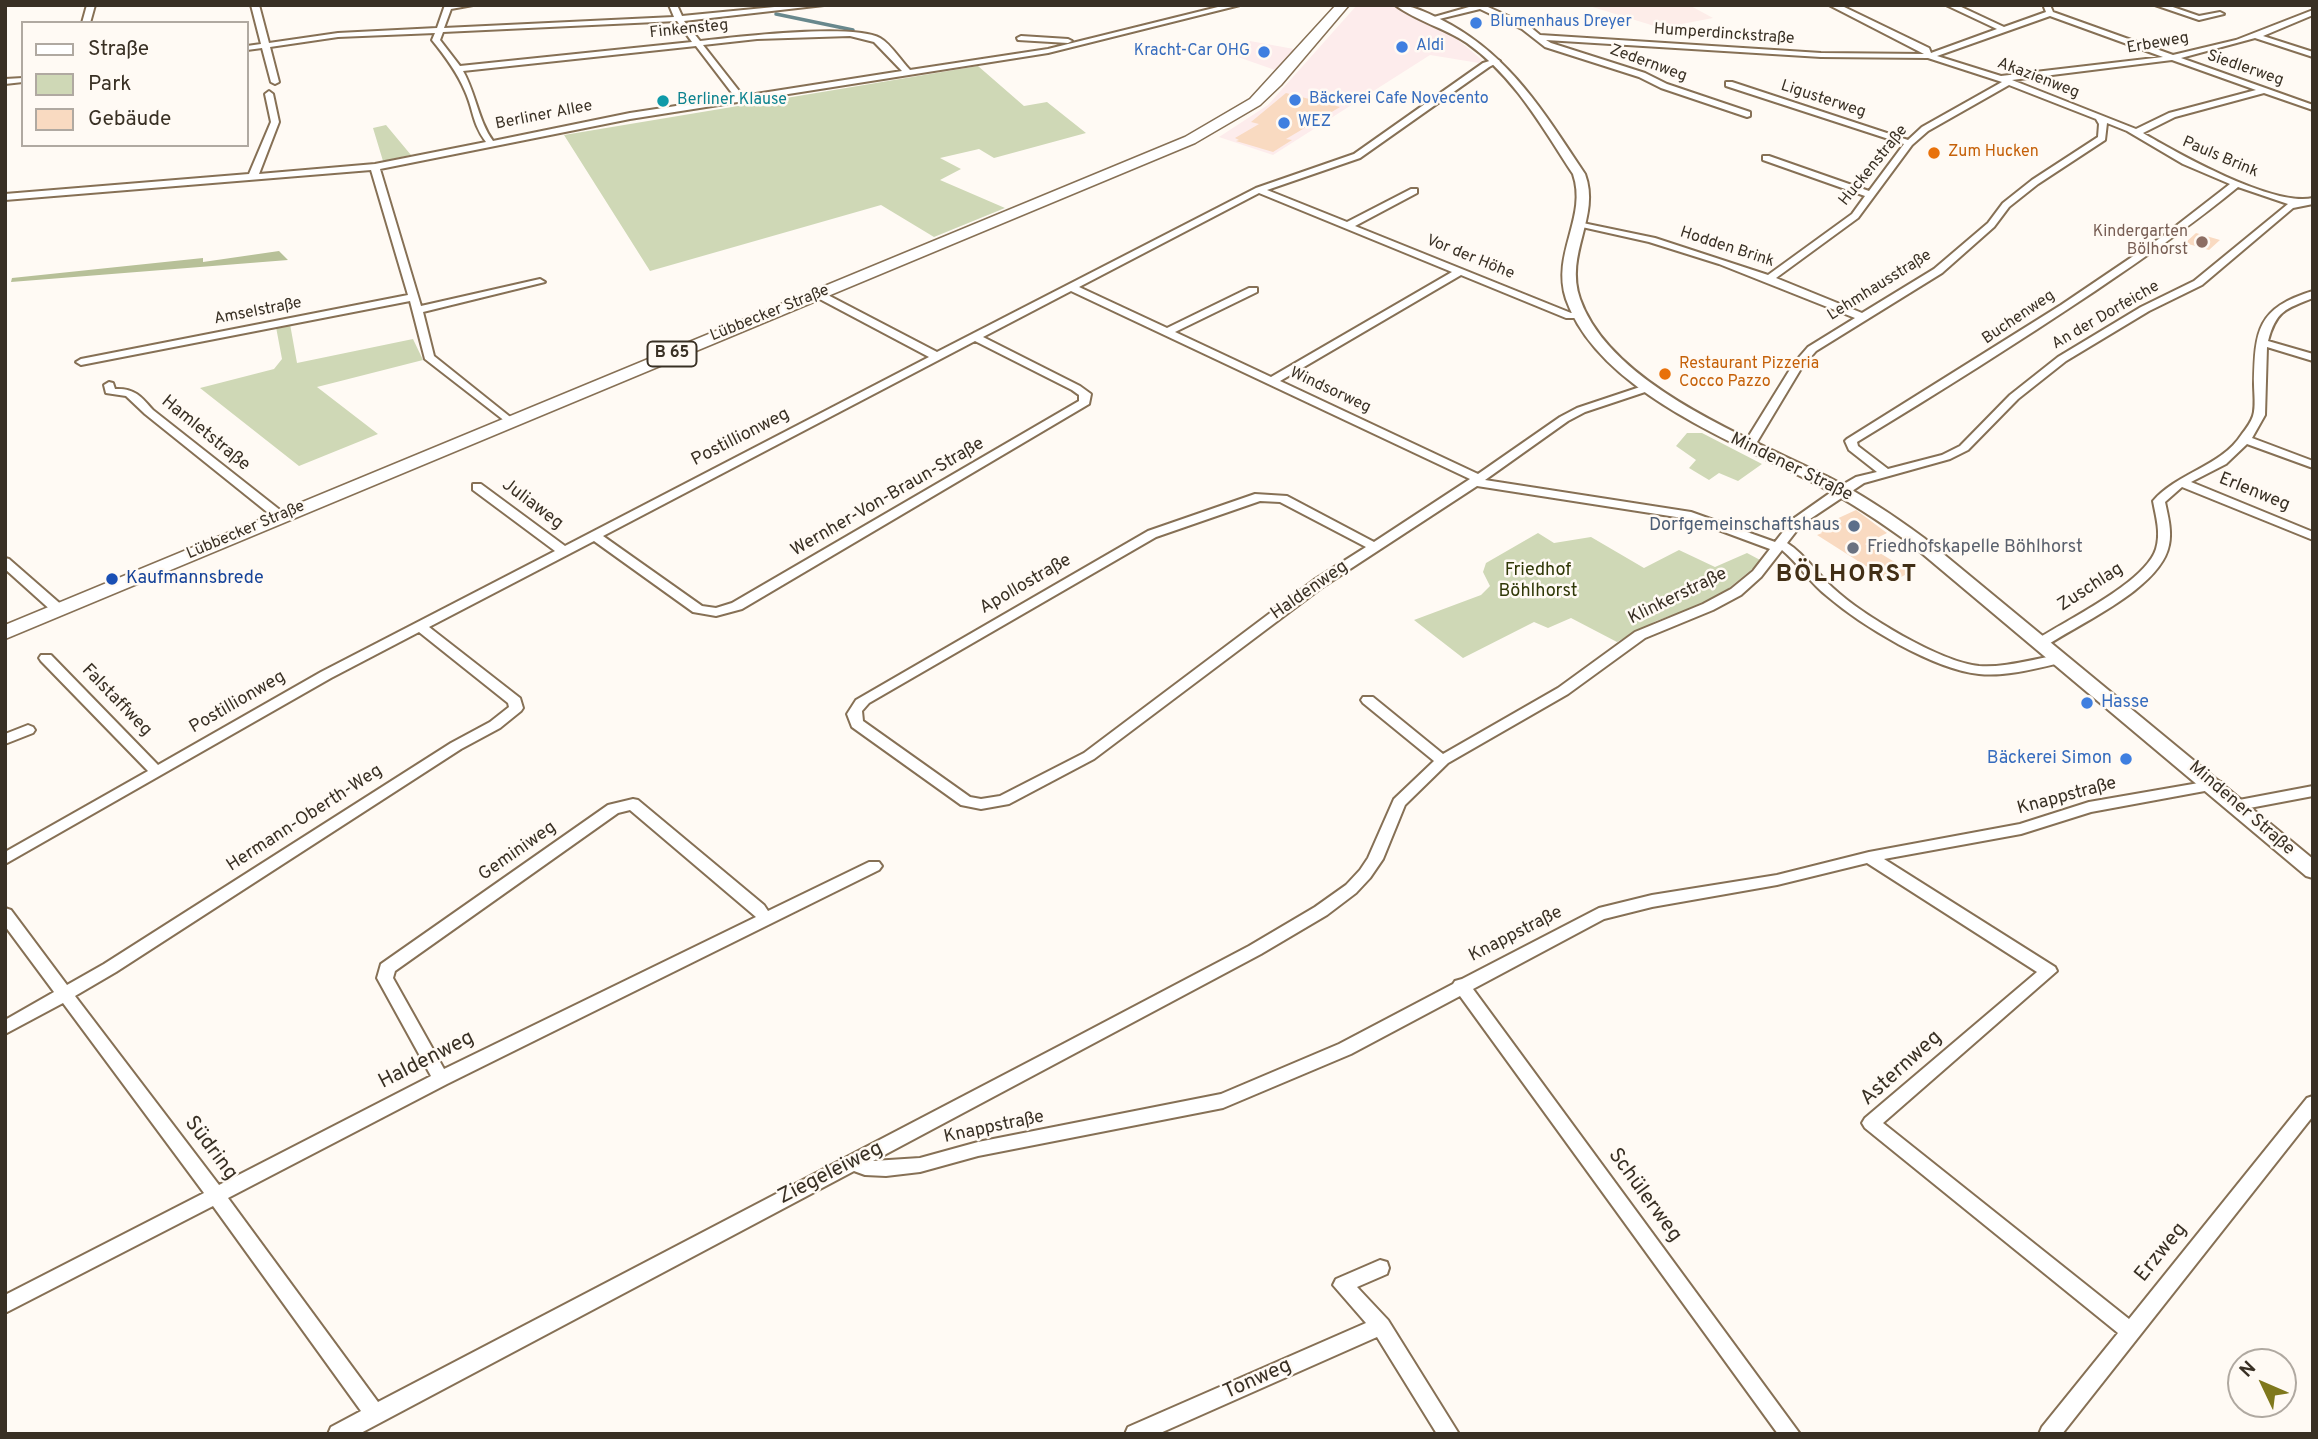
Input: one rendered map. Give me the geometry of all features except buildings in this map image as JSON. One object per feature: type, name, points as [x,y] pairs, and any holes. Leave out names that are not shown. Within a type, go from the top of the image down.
[{"type":"main road","name":"Lübbecker Straße","points":[[5,633],[1180,144],[1255,102],[1276,82],[1343,5]]},
{"type":"street","points":[[255,5],[275,82]]},
{"type":"street","points":[[469,5],[448,6],[436,40],[458,69],[475,107],[475,122],[490,142]]},
{"type":"street","points":[[673,5],[679,19],[740,99]]},
{"type":"street","points":[[248,48],[338,35],[679,19],[820,5]]},
{"type":"street","name":"Berliner Allee","points":[[5,197],[375,167],[490,142],[740,99],[1048,51],[1236,5]]},
{"type":"street","name":"Mindener Straße","points":[[1400,5],[1472,41],[1496,61],[1532,104],[1584,185],[1584,203],[1570,252],[1568,276],[1580,315],[1603,347],[1647,388],[1693,418],[1841,491],[1909,534],[2216,785],[2313,871]]},
{"type":"street","points":[[1833,5],[1926,50],[1929,56]]},
{"type":"street","points":[[1951,5],[2003,29]]},
{"type":"street","points":[[2159,5],[2199,18],[2220,14]]},
{"type":"street","points":[[1431,19],[1484,6]]},
{"type":"street","name":"Humperdinckstraße","points":[[1484,6],[1541,37],[1821,55],[1929,56]]},
{"type":"street","name":"Siedlerweg","points":[[1929,56],[2049,9],[2171,58],[2313,108]]},
{"type":"street","name":"Erbeweg","points":[[2004,81],[2171,58],[2256,36],[2288,25],[2313,12]]},
{"type":"street","name":"Finkensteg","points":[[458,69],[788,35],[860,35],[877,40],[908,73]]},
{"type":"street","points":[[2256,36],[2313,55]]},
{"type":"street","name":"Zedernweg","points":[[1541,37],[1548,45],[1642,75],[1664,86],[1747,114]]},
{"type":"street","name":"Berliner Allee","points":[[1021,38],[1086,42]]},
{"type":"street","name":"Akazienweg","points":[[1929,56],[2004,81],[2135,132]]},
{"type":"street","name":"Postillionweg","points":[[5,859],[326,675],[1071,287],[1259,190],[1357,156],[1486,65],[1496,61]]},
{"type":"street","name":"Huckenstraße","points":[[1771,277],[1855,216],[1909,143],[1925,129],[2004,81]]},
{"type":"street","name":"Ligusterweg","points":[[1729,84],[1909,143]]},
{"type":"street","points":[[2135,132],[2147,129],[2172,115],[2264,90]]},
{"type":"street","points":[[253,177],[275,122],[269,94]]},
{"type":"street","name":"Lehmhausstraße","points":[[1748,447],[1805,357],[1829,336],[1938,271],[1991,225],[2006,205],[2035,182],[2102,138],[2103,124],[2099,117]]},
{"type":"street","name":"Pauls Brink","points":[[2135,132],[2175,157],[2236,184],[2296,203]]},
{"type":"street","points":[[1766,158],[1871,195]]},
{"type":"street","points":[[375,167],[418,310],[429,357],[510,422]]},
{"type":"street","name":"Buchenweg","points":[[1885,472],[1853,448],[1851,441],[1980,363],[2067,305],[2138,257],[2236,184]]},
{"type":"street","name":"Vor der Höhe","points":[[1259,190],[1570,316],[1580,315]]},
{"type":"street","points":[[1349,226],[1414,191]]},
{"type":"street","points":[[2296,203],[2313,201]]},
{"type":"street","name":"An der Dorfeiche","points":[[1841,491],[1860,480],[1946,457],[1964,448],[2014,397],[2062,359],[2124,321],[2198,283],[2296,203]]},
{"type":"street","name":"Hodden Brink","points":[[1578,225],[1696,252],[1771,277],[1862,317]]},
{"type":"street","points":[[1272,381],[1459,272]]},
{"type":"street","points":[[418,310],[540,282]]},
{"type":"street","name":"Windsorweg","points":[[1071,287],[1477,480],[1691,516],[1779,546]]},
{"type":"street","points":[[1167,332],[1253,290]]},
{"type":"street","points":[[818,294],[938,357]]},
{"type":"street","name":"Amselstraße","points":[[81,362],[108,363],[414,297]]},
{"type":"street","name":"Zuschlag","points":[[2041,643],[2130,586],[2158,560],[2166,530],[2159,501],[2181,482],[2222,462],[2245,439],[2259,415],[2258,380],[2262,342],[2274,313],[2310,297]]},
{"type":"street","name":"Wernher-Von-Braun-Straße","points":[[595,536],[698,609],[716,612],[737,606],[1085,402],[1085,394],[1076,388],[976,338]]},
{"type":"street","points":[[2262,342],[2313,358]]},
{"type":"street","name":"Hamletstraße","points":[[109,385],[113,393],[128,392],[134,395],[149,412],[281,517]]},
{"type":"street","name":"Haldenweg","points":[[981,804],[1004,800],[1089,757],[1280,611],[1581,410],[1647,388]]},
{"type":"street","points":[[2245,439],[2313,465]]},
{"type":"street","name":"Erlenweg","points":[[2181,482],[2313,536]]},
{"type":"street","name":"Juliaweg","points":[[477,486],[565,552]]},
{"type":"street","name":"Klinkerstraße","points":[[1321,911],[1351,889],[1365,874],[1375,859],[1399,803],[1443,760],[1563,691],[1640,635],[1737,592],[1757,574],[1797,522],[1841,491]]},
{"type":"street","name":"Apollostraße","points":[[981,804],[958,797],[857,724],[853,717],[855,708],[863,700],[1152,534],[1259,496],[1283,499],[1375,547]]},
{"type":"street","points":[[1779,546],[1789,549],[1848,607],[1949,663],[1983,670],[2059,659]]},
{"type":"street","points":[[5,562],[59,610]]},
{"type":"street","name":"Hermann-Oberth-Weg","points":[[5,1028],[110,968],[456,746],[495,724],[516,708],[515,701],[420,626]]},
{"type":"street","name":"Falstaffweg","points":[[47,658],[157,772]]},
{"type":"street","points":[[1368,700],[1443,760]]},
{"type":"street","points":[[7,736],[29,730]]},
{"type":"street","name":"Knappstraße","points":[[855,1162],[865,1168],[886,1169],[920,1165],[978,1149],[1223,1101],[1345,1049],[1461,985],[1600,914],[1651,901],[1777,880],[1869,858],[2021,829],[2089,807],[2216,785]]},
{"type":"street","points":[[2239,805],[2313,791]]},
{"type":"street","name":"Geminiweg","points":[[441,1079],[385,978],[387,968],[613,810],[633,804],[758,909],[765,919]]},
{"type":"street","name":"Asternweg","points":[[1869,858],[2049,971],[1871,1123],[2129,1330]]},
{"type":"street","name":"Haldenweg","points":[[5,1305],[441,1079],[874,866]]},
{"type":"street","name":"Ziegeleiweg","points":[[338,1434],[1255,950],[1321,911]]},
{"type":"street","name":"Südring","points":[[5,914],[215,1194],[375,1414]]},
{"type":"street","name":"Schülerweg","points":[[1461,985],[1790,1434]]},
{"type":"street","name":"Erzweg","points":[[2049,1434],[2129,1330],[2313,1103]]},
{"type":"street","points":[[1380,1268],[1343,1285],[1381,1326],[1449,1434]]},
{"type":"street","name":"Tonweg","points":[[1135,1434],[1381,1326]]},
{"type":"shaded area","points":[[1357,5],[1391,5],[1457,39],[1482,60],[1479,63],[1430,55],[1273,155],[1219,137],[1268,105]]},
{"type":"shaded area","points":[[1586,5],[1689,5],[1713,18],[1661,28]]},
{"type":"shaded area","points":[[1250,41],[1294,49],[1275,70],[1235,56]]},
{"type":"green space","points":[[978,66],[1024,106],[1047,102],[1086,133],[994,158],[979,149],[940,158],[961,169],[940,180],[1005,208],[934,237],[881,205],[650,271],[564,135]]},
{"type":"green space","points":[[386,125],[411,155],[383,161],[373,128]]},
{"type":"green space","points":[[279,251],[288,260],[11,282],[12,278],[203,258],[203,262]]},
{"type":"green space","points":[[290,324],[297,363],[413,339],[423,360],[317,387],[378,434],[299,466],[200,388],[274,369],[282,359],[276,327]]},
{"type":"green space","points":[[1687,433],[1702,433],[1762,464],[1738,481],[1719,473],[1709,480],[1689,468],[1696,460],[1676,446]]},
{"type":"green space","name":"Friedhof Böhlhorst","points":[[1538,533],[1554,543],[1591,537],[1644,568],[1679,550],[1715,567],[1747,553],[1762,561],[1724,592],[1700,605],[1656,621],[1617,642],[1571,618],[1548,628],[1534,622],[1463,658],[1414,620],[1481,595],[1490,586],[1483,572],[1486,563]]},
{"type":"waterway","points":[[776,14],[853,30]]},
{"type":"place","name":"Blumenhaus Dreyer","points":[[1476,23]]},
{"type":"place","name":"Aldi","points":[[1402,47]]},
{"type":"place","name":"Kracht-Car OHG","points":[[1264,52]]},
{"type":"place","name":"Bäckerei Cafe Novecento","points":[[1295,100]]},
{"type":"place","name":"Berliner Klause","points":[[663,101]]},
{"type":"place","name":"WEZ","points":[[1284,123]]},
{"type":"place","name":"Zum Hucken","points":[[1934,153]]},
{"type":"place","name":"Kindergarten Bölhorst","points":[[2202,242]]},
{"type":"place","name":"Restaurant Pizzeria Cocco Pazzo","points":[[1665,374]]},
{"type":"place","name":"Dorfgemeinschaftshaus","points":[[1854,526]]},
{"type":"place","name":"Friedhofskapelle Böhlhorst","points":[[1853,548]]},
{"type":"place","name":"Kaufmannsbrede","points":[[112,579]]},
{"type":"place","name":"Hasse","points":[[2087,703]]},
{"type":"place","name":"Bäckerei Simon","points":[[2126,759]]},
{"type":"district","name":"BÖLHORST","points":[[1847,576]]}]
